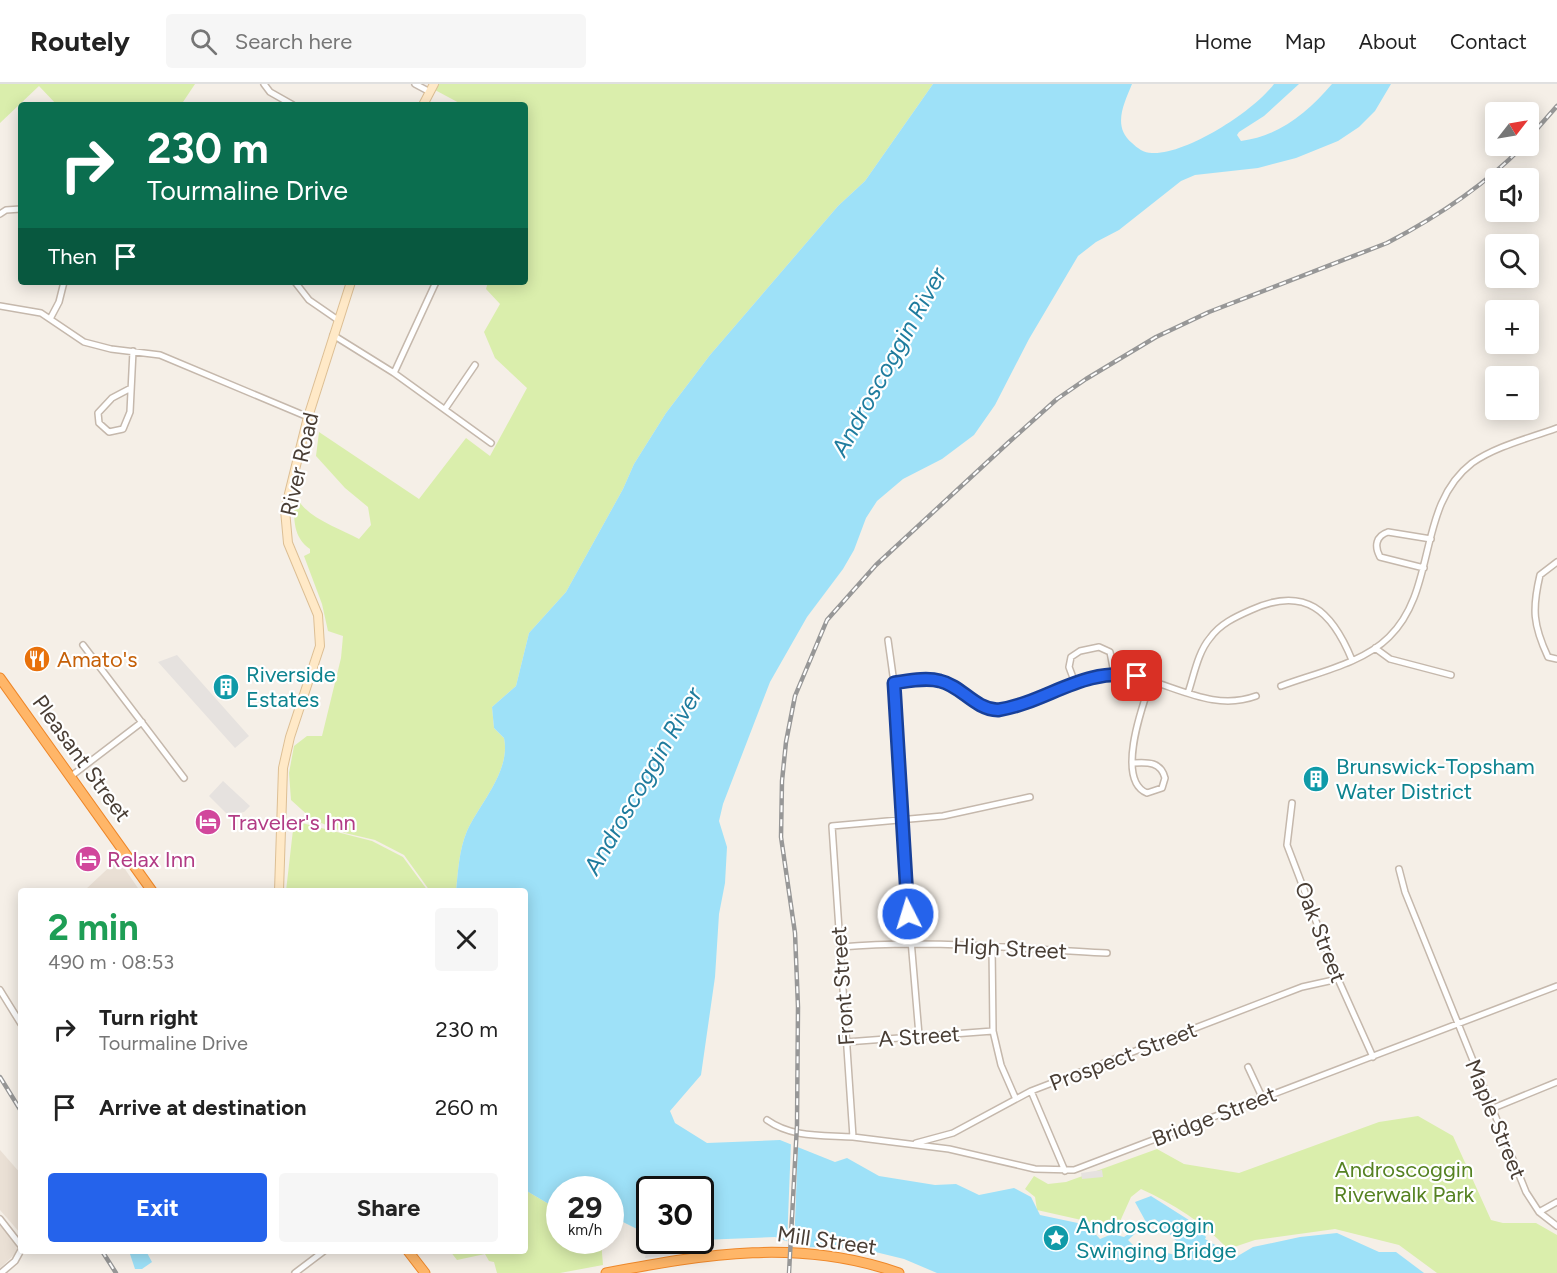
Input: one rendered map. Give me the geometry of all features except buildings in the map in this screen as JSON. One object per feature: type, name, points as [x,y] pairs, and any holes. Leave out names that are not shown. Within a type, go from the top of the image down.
[{"type":"highway","name":"Pleasant Street","points":[[0,678],[150,888]]},
{"type":"highway","name":"Mill Street","points":[[606,1273],[630,1271],[698,1256],[763,1251],[806,1252],[866,1263],[898,1273]]},
{"type":"highway","points":[[410,1254],[424,1273]]},
{"type":"street","points":[[264,84],[268,90],[288,102]]},
{"type":"street","points":[[415,84],[432,88],[425,102]]},
{"type":"street","points":[[0,214],[6,210],[18,209]]},
{"type":"street","points":[[50,320],[59,302],[63,285]]},
{"type":"street","points":[[297,285],[309,300],[338,320]]},
{"type":"street","name":"River Road","points":[[279,888],[283,768],[290,736],[320,646],[318,615],[293,558],[285,526],[290,485],[308,417],[350,285]]},
{"type":"street","points":[[394,373],[435,285]]},
{"type":"street","points":[[0,306],[41,313],[84,342],[111,349],[160,355],[308,417]]},
{"type":"street","points":[[333,335],[394,373],[491,443]]},
{"type":"street","points":[[131,388],[112,398],[99,413],[99,423],[110,432],[117,433],[127,425],[130,412],[133,351]]},
{"type":"street","points":[[445,409],[475,365]]},
{"type":"street","points":[[1281,686],[1352,660],[1375,648],[1403,621],[1412,605],[1446,492],[1464,471],[1482,458],[1557,428]]},
{"type":"street","points":[[1424,568],[1380,556],[1376,544],[1379,538],[1388,532],[1431,539]]},
{"type":"street","points":[[1557,562],[1540,575],[1533,604],[1537,633],[1548,657],[1557,659]]},
{"type":"street","points":[[1188,693],[1204,647],[1213,634],[1226,622],[1271,602],[1296,600],[1321,610],[1340,632],[1352,660]]},
{"type":"street","points":[[888,640],[894,683],[901,821],[919,1035]]},
{"type":"street","points":[[83,645],[184,778]]},
{"type":"street","points":[[1075,683],[1069,667],[1071,657],[1080,651],[1099,647],[1110,652],[1114,673]]},
{"type":"street","points":[[1375,648],[1390,659],[1451,675]]},
{"type":"street","points":[[894,683],[944,681],[984,708],[998,710],[1075,683],[1114,673],[1151,681],[1213,700],[1234,702],[1256,696]]},
{"type":"street","points":[[1134,763],[1152,763],[1161,768],[1165,778],[1162,788],[1153,794],[1139,789],[1134,763],[1134,735],[1151,681]]},
{"type":"street","points":[[70,777],[142,722]]},
{"type":"street","points":[[901,821],[943,816],[1030,797]]},
{"type":"street","name":"Oak Street","points":[[1292,803],[1287,845],[1338,978],[1373,1057]]},
{"type":"street","name":"Front Street","points":[[853,1137],[832,826],[901,821]]},
{"type":"street","name":"Maple Street","points":[[1399,869],[1405,892],[1491,1109],[1526,1192],[1539,1212]]},
{"type":"street","name":"High Street","points":[[841,947],[911,944],[992,945],[1107,953]]},
{"type":"street","points":[[992,945],[993,1031],[1001,1065],[1015,1097]]},
{"type":"street","name":"Prospect Street","points":[[914,1144],[960,1130],[1015,1097],[1302,987],[1338,978]]},
{"type":"street","name":"Bridge Street","points":[[853,1137],[914,1144],[1035,1169],[1074,1170],[1557,986]]},
{"type":"street","points":[[0,990],[18,1019]]},
{"type":"street","name":"A Street","points":[[846,1042],[993,1031]]},
{"type":"street","points":[[1248,1067],[1262,1098]]},
{"type":"street","points":[[1491,1109],[1557,1082]]},
{"type":"street","points":[[1031,1091],[1065,1171]]},
{"type":"street","points":[[767,1120],[776,1127],[798,1134],[853,1137]]},
{"type":"street","points":[[1557,1203],[1539,1212],[1557,1226]]},
{"type":"street","points":[[0,1219],[18,1244]]},
{"type":"street","points":[[1,1273],[15,1261],[18,1254]]},
{"type":"street","points":[[295,1273],[320,1254]]},
{"type":"shaded area","points":[[177,655],[249,736],[235,748],[158,662]]},
{"type":"shaded area","points":[[223,781],[250,806],[244,812],[228,815],[209,796]]},
{"type":"shaded area","points":[[118,859],[138,888],[87,888]]},
{"type":"shaded area","points":[[0,1150],[18,1171],[18,1231],[0,1210]]},
{"type":"shaded area","points":[[1102,1170],[1103,1177],[1082,1179],[1081,1173]]},
{"type":"shaded area","points":[[0,1225],[16,1243],[17,1249],[0,1268]]},
{"type":"shaded area","points":[[646,1254],[686,1254],[645,1258]]},
{"type":"green space","points":[[0,84],[195,84],[183,102],[54,102],[39,86],[22,102],[18,102],[18,106],[0,123]]},
{"type":"green space","points":[[438,84],[933,84],[865,181],[838,206],[710,355],[666,413],[634,464],[623,489],[566,592],[529,633],[516,686],[492,707],[494,728],[504,738],[503,763],[499,775],[464,838],[456,888],[428,888],[404,855],[375,840],[345,833],[312,819],[291,800],[289,773],[294,746],[307,736],[322,736],[341,658],[343,636],[328,631],[322,604],[304,556],[310,553],[310,549],[297,534],[294,501],[299,501],[318,518],[359,539],[371,525],[368,507],[345,488],[316,456],[319,432],[419,499],[466,438],[490,456],[527,388],[495,358],[484,332],[500,304],[486,289],[487,285],[528,285],[528,102],[457,102],[435,90]]},
{"type":"green space","points":[[294,821],[372,841],[403,857],[426,888],[286,888]]},
{"type":"green space","name":"Androscoggin Riverwalk Park","points":[[1418,1116],[1453,1136],[1491,1220],[1503,1223],[1536,1223],[1557,1235],[1557,1273],[1437,1273],[1399,1245],[1335,1229],[1255,1240],[1228,1249],[1187,1214],[1141,1189],[1131,1197],[1117,1228],[1037,1210],[1035,1197],[1025,1189],[1034,1176],[1048,1184],[1066,1182],[1157,1149],[1184,1164],[1239,1173],[1379,1122]]},
{"type":"green space","points":[[528,1192],[546,1202],[546,1254],[602,1254],[603,1265],[560,1273],[497,1273],[494,1262],[489,1261],[485,1254],[528,1254]]},
{"type":"green space","points":[[452,1254],[485,1254],[457,1260]]},
{"type":"water","name":"Androscoggin River","points":[[933,84],[1132,84],[1122,115],[1122,129],[1136,147],[1152,153],[1183,147],[1218,129],[1251,106],[1274,84],[1299,84],[1264,116],[1239,132],[1237,135],[1241,141],[1268,134],[1291,122],[1332,84],[1391,84],[1375,111],[1359,127],[1338,141],[1296,158],[1258,168],[1195,175],[1181,181],[1119,230],[1096,242],[1078,256],[1029,339],[995,405],[974,435],[942,459],[903,479],[877,501],[866,518],[854,550],[843,569],[807,617],[770,682],[723,804],[719,821],[727,847],[725,883],[719,914],[715,977],[701,1075],[670,1111],[675,1123],[707,1143],[780,1140],[835,1162],[847,1158],[879,1176],[935,1185],[956,1184],[979,1195],[1014,1188],[1031,1197],[1040,1215],[1087,1225],[1100,1239],[1112,1234],[1124,1237],[1146,1222],[1135,1202],[1151,1196],[1192,1222],[1206,1237],[1205,1239],[1236,1257],[1253,1247],[1300,1237],[1337,1233],[1379,1252],[1396,1252],[1424,1273],[937,1273],[904,1259],[859,1248],[803,1247],[775,1237],[714,1239],[714,1176],[636,1176],[636,1228],[624,1222],[624,1176],[546,1176],[546,1202],[528,1192],[528,888],[456,888],[464,838],[499,775],[503,763],[504,738],[494,728],[492,707],[516,686],[529,633],[566,592],[623,489],[634,464],[666,413],[710,355],[838,206],[865,181]],"holes":[[[1155,1219],[1189,1254],[1182,1257],[1164,1252],[1157,1259],[1152,1258],[1128,1240],[1149,1221]]]},
{"type":"water","points":[[130,1254],[148,1254],[152,1262],[142,1269],[135,1269]]},
{"type":"pier","points":[[791,1142],[798,1144],[794,1247],[787,1245]]},
{"type":"railway","points":[[1539,126],[1557,106]]},
{"type":"railway","points":[[789,1273],[797,1125],[798,1007],[795,933],[781,837],[782,781],[786,742],[795,696],[827,620],[876,565],[1057,399],[1086,379],[1156,337],[1209,312],[1387,243],[1424,223],[1459,200],[1513,156]]},
{"type":"railway","points":[[0,1077],[18,1106]]},
{"type":"railway","points":[[104,1254],[116,1273]]},
{"type":"place","name":"Amato's","points":[[37,659]]},
{"type":"place","name":"Riverside Estates","points":[[226,687]]},
{"type":"place","name":"Brunswick-Topsham Water District","points":[[1316,779]]},
{"type":"place","name":"Traveler's Inn","points":[[208,822]]},
{"type":"place","name":"Relax Inn","points":[[88,859]]},
{"type":"place","name":"Androscoggin Swinging Bridge","points":[[1056,1238]]},
{"type":"route","points":[[908,914],[894,683],[944,681],[984,708],[998,710],[1019,705],[1095,676],[1114,673],[1137,676]]}]
